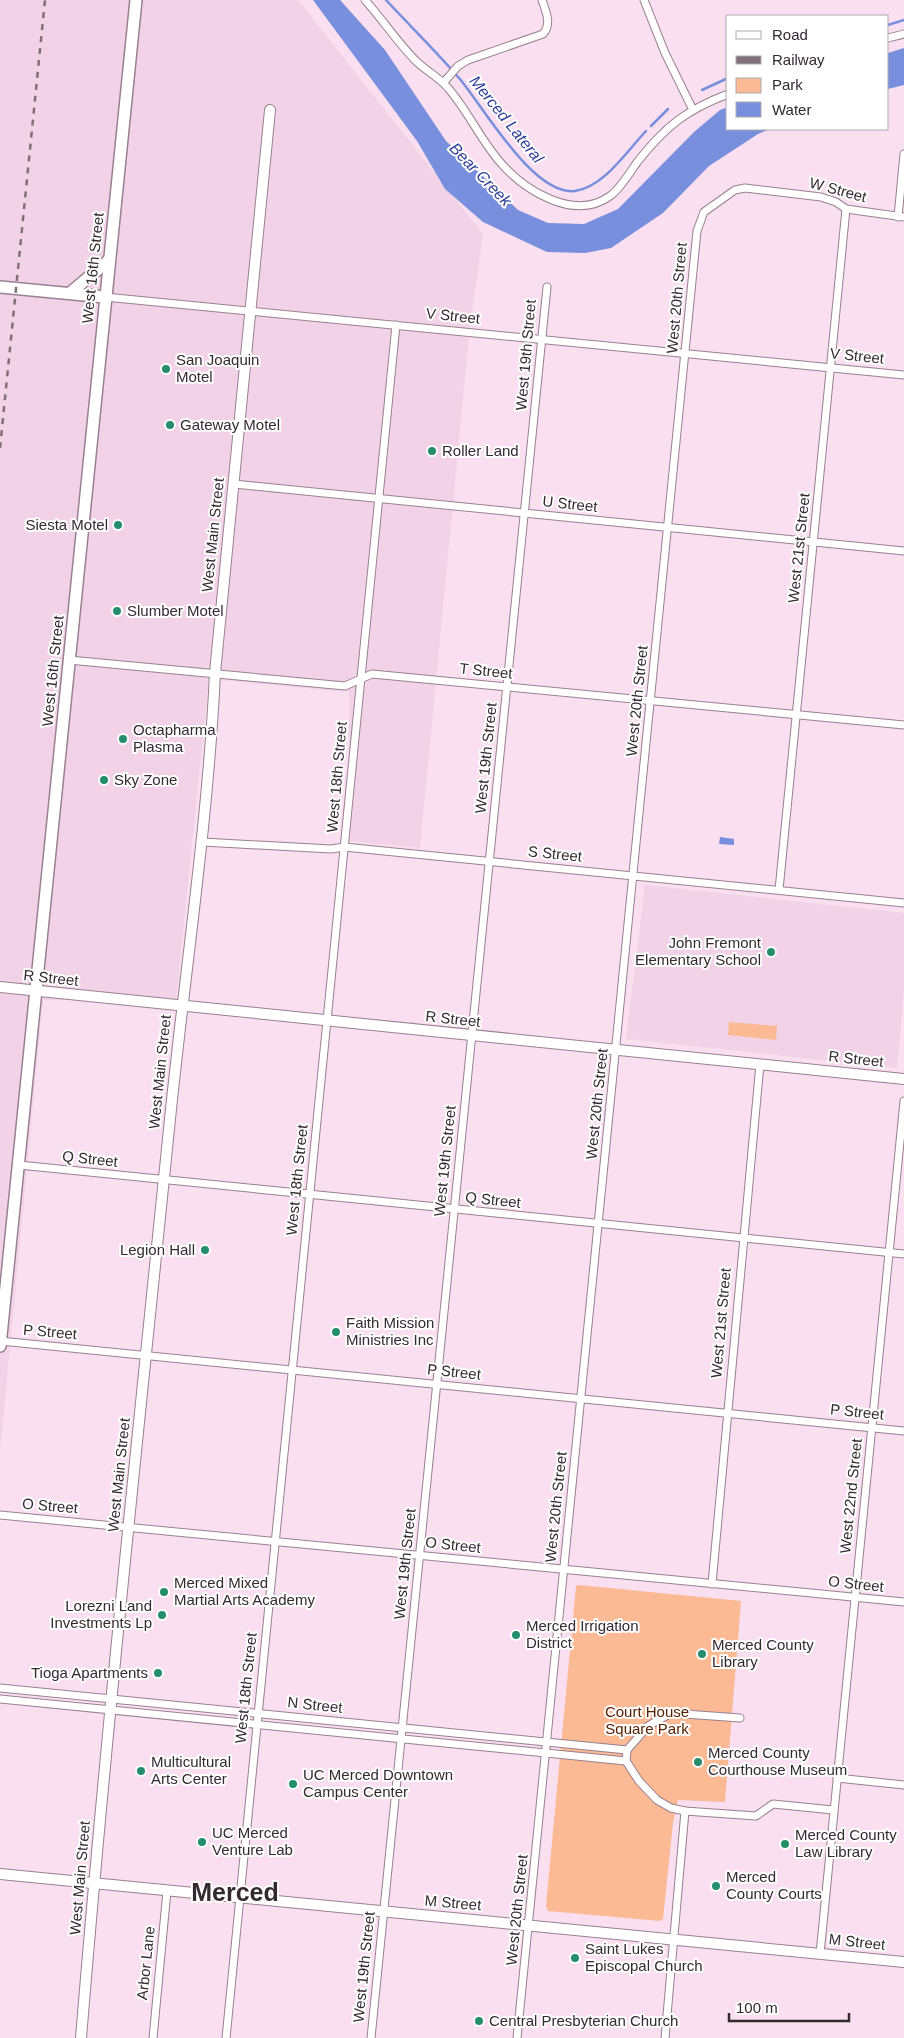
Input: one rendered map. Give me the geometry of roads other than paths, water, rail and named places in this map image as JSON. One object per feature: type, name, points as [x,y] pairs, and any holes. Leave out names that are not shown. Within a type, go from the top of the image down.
[{"type":"main road","name":"West 16th Street","points":[[0,1346],[136,0]]},
{"type":"main road","points":[[70,293],[109,260]]},
{"type":"main road","name":"V Street","points":[[0,287],[105,297]]},
{"type":"street","points":[[365,0],[416,60],[444,82],[460,102],[481,137],[500,163],[543,196],[560,203],[574,205],[602,201],[615,192],[660,134],[694,110],[726,95]]},
{"type":"street","points":[[444,82],[458,66],[475,57],[537,36],[547,29],[548,21],[542,0]]},
{"type":"street","points":[[644,0],[665,53],[694,110]]},
{"type":"street","points":[[889,38],[904,34]]},
{"type":"street","name":"West Main Street","points":[[81,2038],[94,1884],[146,1355],[182,1006],[203,842],[215,674],[270,110]]},
{"type":"street","points":[[901,217],[904,154]]},
{"type":"street","name":"W Street","points":[[735,190],[745,188],[821,197],[836,202],[846,209],[901,217]]},
{"type":"street","name":"West 20th Street","points":[[517,2038],[700,221],[704,212],[735,190]]},
{"type":"street","name":"West 21st Street","points":[[779,890],[846,209]]},
{"type":"street","name":"West 19th Street","points":[[371,2038],[547,287]]},
{"type":"street","name":"V Street","points":[[105,297],[904,375]]},
{"type":"street","name":"West 18th Street","points":[[226,2038],[396,325]]},
{"type":"street","name":"U Street","points":[[234,484],[904,551]]},
{"type":"street","name":"T Street","points":[[69,660],[345,686],[372,674],[904,726]]},
{"type":"street","name":"S Street","points":[[203,842],[331,849],[344,847],[904,903]]},
{"type":"street","name":"R Street","points":[[0,987],[326,1022],[904,1079]]},
{"type":"street","name":"West 21st Street","points":[[712,1584],[760,1064]]},
{"type":"street","name":"West 22nd Street","points":[[820,1954],[904,1101]]},
{"type":"street","name":"Q Street","points":[[19,1165],[309,1196],[904,1254]]},
{"type":"street","name":"P Street","points":[[0,1342],[291,1369],[904,1431]]},
{"type":"street","name":"O Street","points":[[0,1515],[904,1602]]},
{"type":"street","name":"N Street","points":[[0,1688],[627,1750]]},
{"type":"street","name":"N Street","points":[[0,1699],[626,1762]]},
{"type":"street","points":[[740,1718],[671,1713],[648,1726],[627,1750],[626,1762],[639,1781],[657,1800],[671,1808],[685,1811],[756,1816],[773,1804],[833,1810]]},
{"type":"street","points":[[837,1778],[904,1785]]},
{"type":"street","points":[[665,2038],[685,1811]]},
{"type":"street","name":"M Street","points":[[0,1874],[904,1962]]},
{"type":"street","name":"Arbor Lane","points":[[152,2038],[168,1891]]},
{"type":"water","points":[[313,0],[340,0],[385,50],[446,141],[518,210],[548,223],[584,224],[618,209],[694,132],[720,110],[726,108],[726,130],[768,130],[758,134],[709,166],[663,213],[611,248],[585,253],[547,252],[483,222],[445,189],[417,141]]},
{"type":"water","points":[[904,48],[904,85],[889,89],[889,53]]},
{"type":"water","points":[[720,837],[734,839],[734,845],[719,844]]},
{"type":"waterway","name":"Merced Lateral","points":[[386,0],[459,78],[510,147],[526,165],[559,189],[575,191],[596,183],[614,167],[646,131]]},
{"type":"waterway","name":"Merced Lateral","points":[[889,25],[904,20]]},
{"type":"waterway","name":"Merced Lateral","points":[[702,90],[726,79]]},
{"type":"waterway","name":"Merced Lateral","points":[[651,126],[668,109]]},
{"type":"railway","points":[[0,448],[45,0]]},
{"type":"place","name":"San Joaquin Motel","points":[[166,369]]},
{"type":"place","name":"Gateway Motel","points":[[170,425]]},
{"type":"place","name":"Roller Land","points":[[432,451]]},
{"type":"place","name":"Siesta Motel","points":[[118,525]]},
{"type":"place","name":"Slumber Motel","points":[[117,611]]},
{"type":"place","name":"Octapharma Plasma","points":[[123,739]]},
{"type":"place","name":"Sky Zone","points":[[104,780]]},
{"type":"place","name":"John Fremont Elementary School","points":[[771,952]]},
{"type":"place","name":"Legion Hall","points":[[205,1250]]},
{"type":"place","name":"Faith Mission Ministries Inc","points":[[336,1332]]},
{"type":"place","name":"Merced Mixed Martial Arts Academy","points":[[164,1592]]},
{"type":"place","name":"Lorezni Land Investments Lp","points":[[162,1615]]},
{"type":"place","name":"Merced Irrigation District","points":[[516,1635]]},
{"type":"place","name":"Merced County Library","points":[[702,1654]]},
{"type":"place","name":"Tioga Apartments","points":[[158,1673]]},
{"type":"place","name":"Merced County Courthouse Museum","points":[[698,1762]]},
{"type":"place","name":"Multicultural Arts Center","points":[[141,1771]]},
{"type":"place","name":"UC Merced Downtown Campus Center","points":[[293,1784]]},
{"type":"place","name":"UC Merced Venture Lab","points":[[202,1842]]},
{"type":"place","name":"Merced County Law Library","points":[[785,1844]]},
{"type":"place","name":"Merced County Courts","points":[[716,1886]]},
{"type":"place","name":"Saint Lukes Episcopal Church","points":[[575,1958]]},
{"type":"place","name":"Central Presbyterian Church","points":[[479,2021]]},
{"type":"district","name":"Merced","points":[[235,1892]]},
{"type":"water label","name":"Bear Creek","points":[[481,174]]},
{"type":"park label","name":"Court House Square Park","points":[[647,1720]]}]
